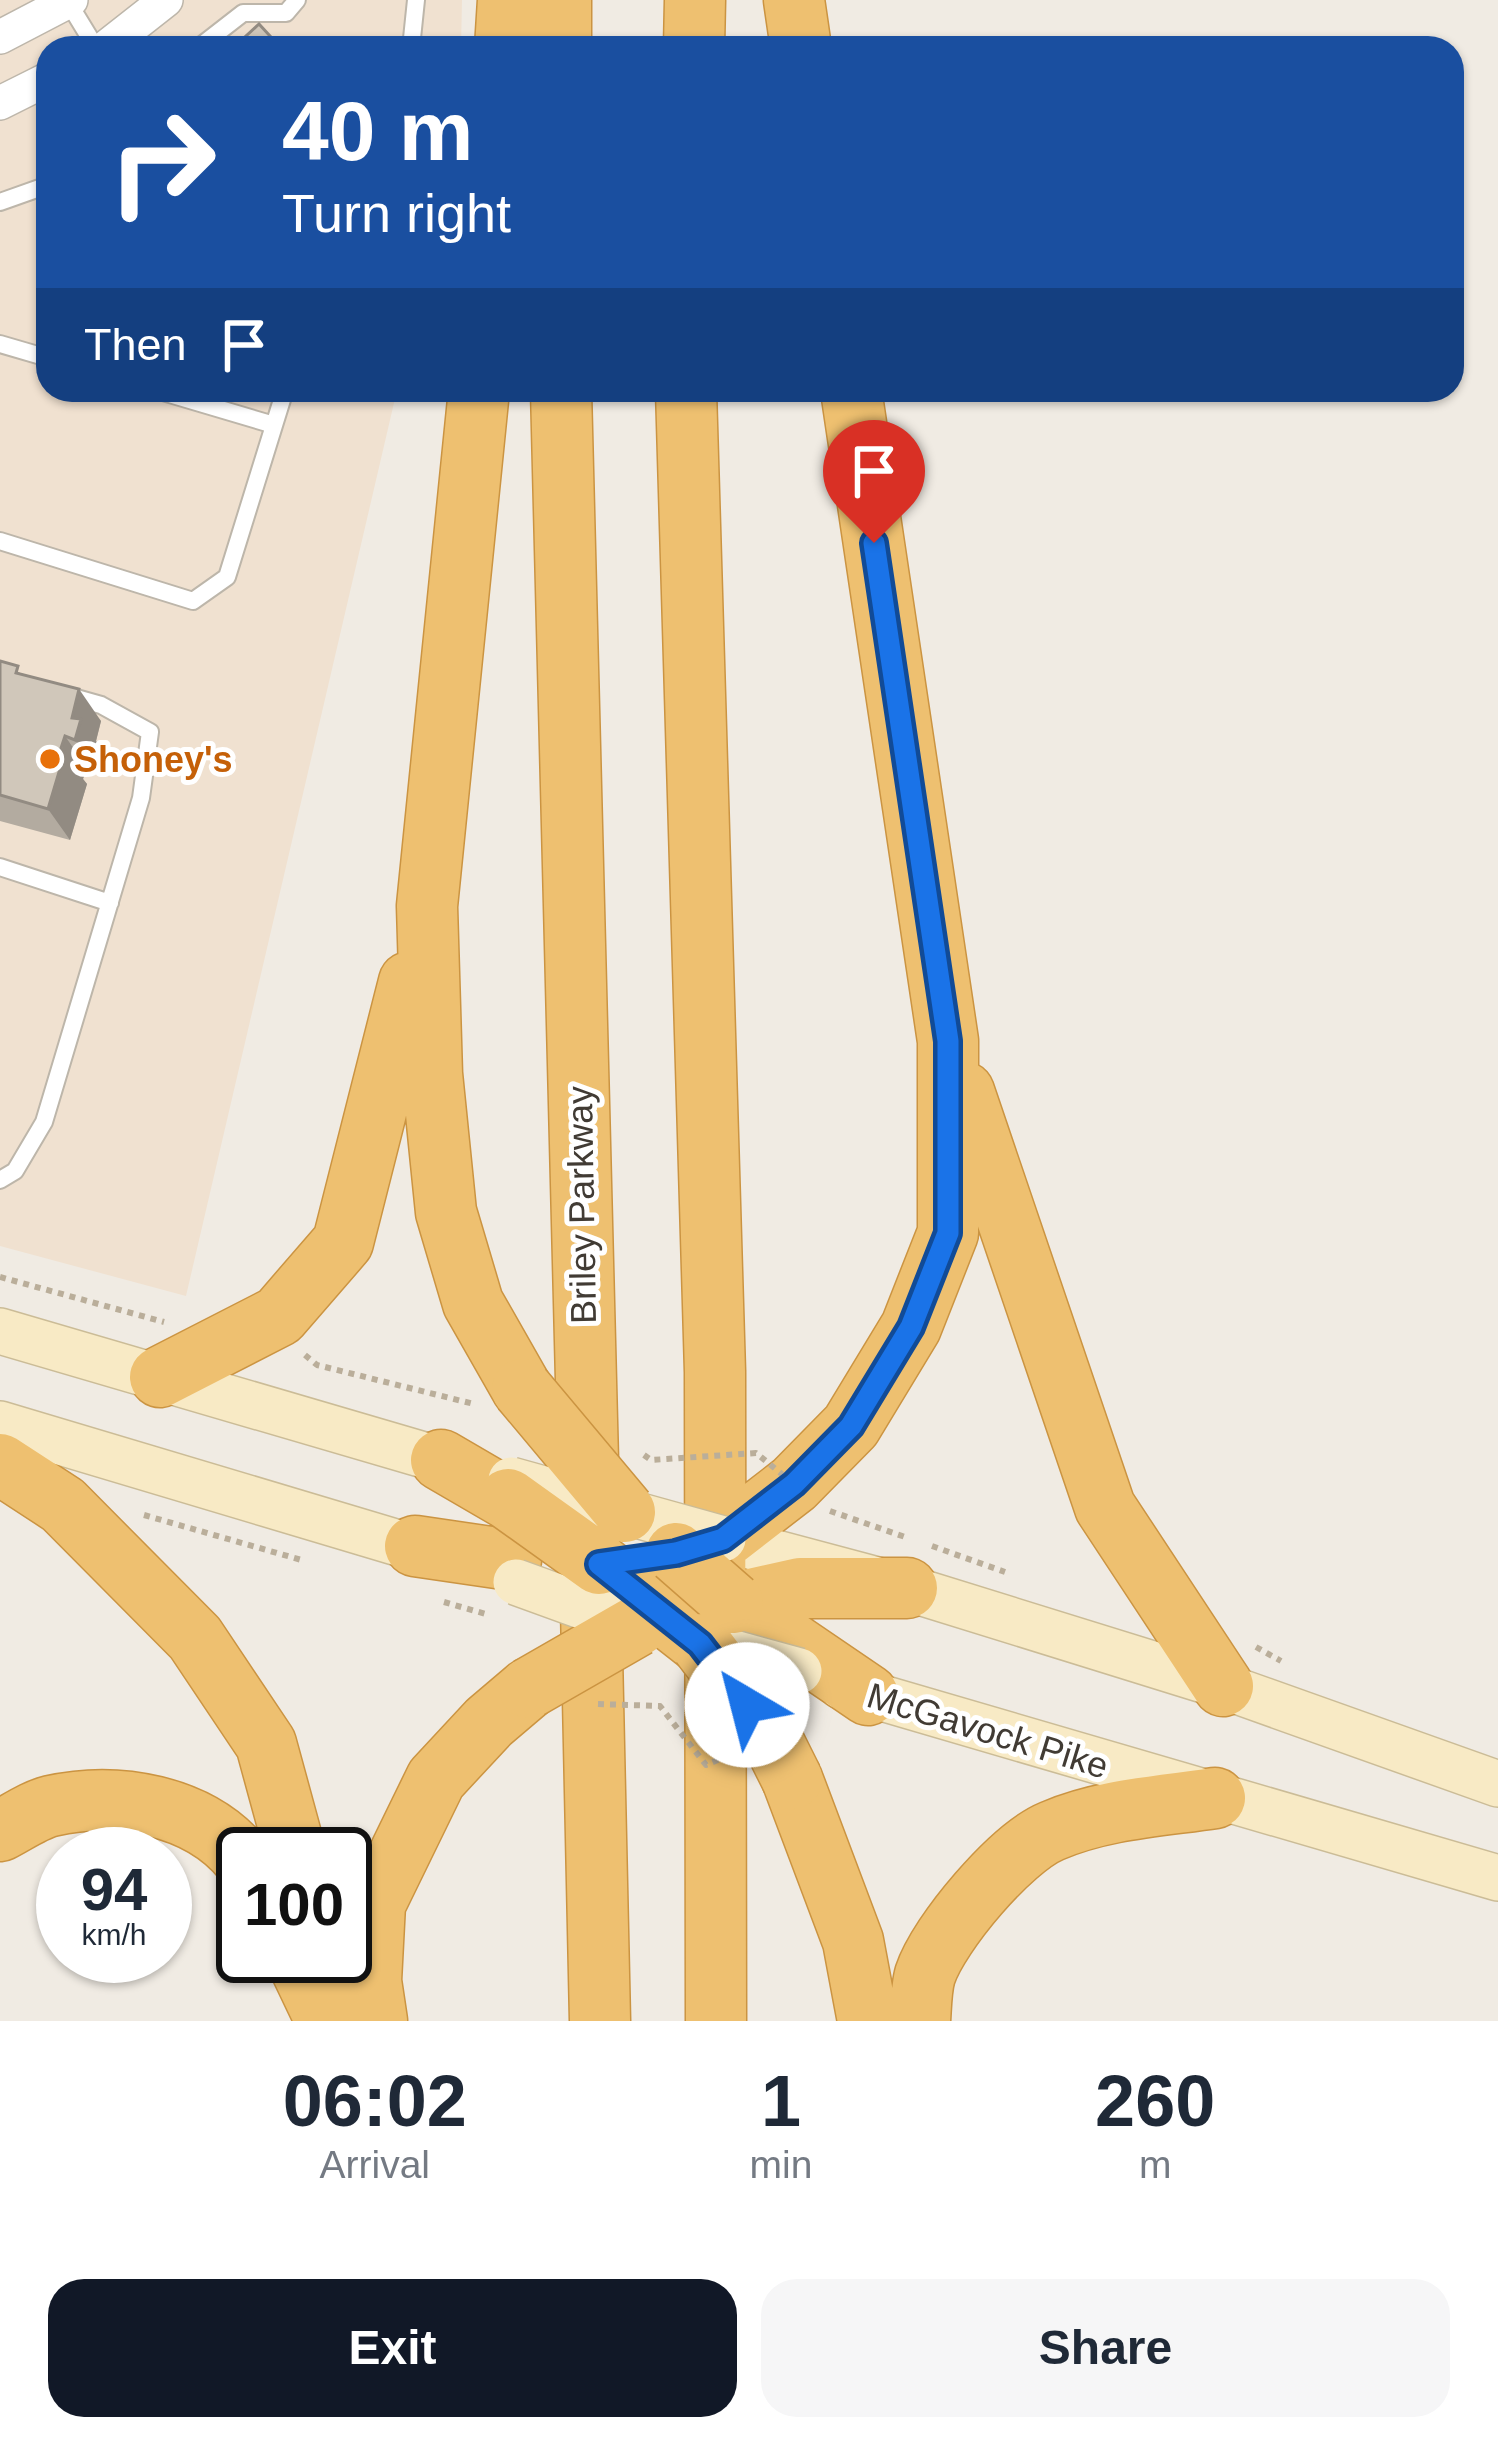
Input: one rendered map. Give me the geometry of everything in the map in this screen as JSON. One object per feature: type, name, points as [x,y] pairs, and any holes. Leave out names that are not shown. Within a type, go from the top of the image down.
[{"type":"highway","points":[[506,36],[508,0]]},
{"type":"highway","points":[[561,0],[561,36]]},
{"type":"highway","points":[[694,0],[694,36]]},
{"type":"highway","points":[[794,0],[799,36]]},
{"type":"highway","points":[[478,402],[427,906],[432,1074],[446,1212],[473,1303],[612,1538],[685,1622],[781,1757],[853,1941],[868,2021]]},
{"type":"highway","name":"Briley Parkway","points":[[561,402],[600,2021]]},
{"type":"highway","points":[[686,402],[715,1372],[716,2021]]},
{"type":"highway","points":[[441,1460],[612,1538],[700,1546],[794,1484],[851,1426],[911,1327],[948,1233],[948,1041],[853,402]]},
{"type":"highway","points":[[160,1377],[279,1316],[343,1242],[427,906]]},
{"type":"highway","points":[[948,1041],[1028,1290],[1105,1507],[1223,1687]]},
{"type":"highway","points":[[0,1464],[63,1505],[195,1638],[266,1744],[289,1827]]},
{"type":"highway","points":[[415,1546],[511,1587],[612,1538]]},
{"type":"highway","points":[[685,1622],[700,1546]]},
{"type":"highway","points":[[327,1992],[370,1981],[376,1904],[436,1779],[490,1722],[537,1683],[799,1574],[907,1588]]},
{"type":"highway","points":[[685,1622],[799,1660],[868,1695]]},
{"type":"highway","points":[[920,2021],[926,1974],[969,1903],[1047,1832],[1093,1817],[1215,1798]]},
{"type":"highway","points":[[0,1831],[48,1807],[103,1801],[155,1806],[198,1821],[216,1836]]},
{"type":"main road","points":[[0,1331],[441,1460]]},
{"type":"main road","points":[[0,1424],[415,1546]]},
{"type":"main road","points":[[700,1546],[799,1574]]},
{"type":"main road","points":[[511,1587],[685,1622]]},
{"type":"main road","points":[[907,1588],[1223,1687],[1498,1784]]},
{"type":"main road","name":"McGavock Pike","points":[[868,1695],[1498,1878]]},
{"type":"street","points":[[120,36],[166,0]]},
{"type":"street","points":[[0,37],[70,1]]},
{"type":"street","points":[[0,103],[36,85]]},
{"type":"lane","points":[[213,36],[243,13],[286,13],[297,0]]},
{"type":"lane","points":[[412,36],[416,0]]},
{"type":"lane","points":[[70,1],[89,36]]},
{"type":"lane","points":[[0,202],[36,189]]},
{"type":"lane","points":[[0,344],[36,354]]},
{"type":"lane","points":[[198,402],[274,424]]},
{"type":"lane","points":[[0,541],[193,602],[227,577],[281,402]]},
{"type":"lane","points":[[0,1180],[15,1171],[44,1122],[141,798],[150,732],[100,705],[60,694]]},
{"type":"lane","points":[[0,867],[110,903]]},
{"type":"path","points":[[634,1446],[650,1460],[756,1453],[794,1484]]},
{"type":"path","points":[[104,1544],[135,1513],[309,1563]]},
{"type":"path","points":[[440,1600],[511,1587]]},
{"type":"path","points":[[537,1683],[568,1704],[660,1706],[706,1766],[781,1757]]},
{"type":"shaded area","points":[[0,0],[462,0],[461,36],[36,36],[36,402],[394,402],[186,1296],[0,1246]]},
{"type":"building","points":[[259,24],[270,36],[246,36]]},
{"type":"building","points":[[0,661],[18,666],[16,673],[79,689],[72,718],[81,719],[75,740],[65,736],[60,751],[65,752],[48,809],[0,795]]},
{"type":"place","name":"Shoney's","points":[[50,759]]},
{"type":"route","points":[[747,1705],[700,1644],[599,1564],[676,1553],[723,1539],[794,1484],[851,1426],[911,1327],[948,1233],[948,1041],[874,543]]}]
